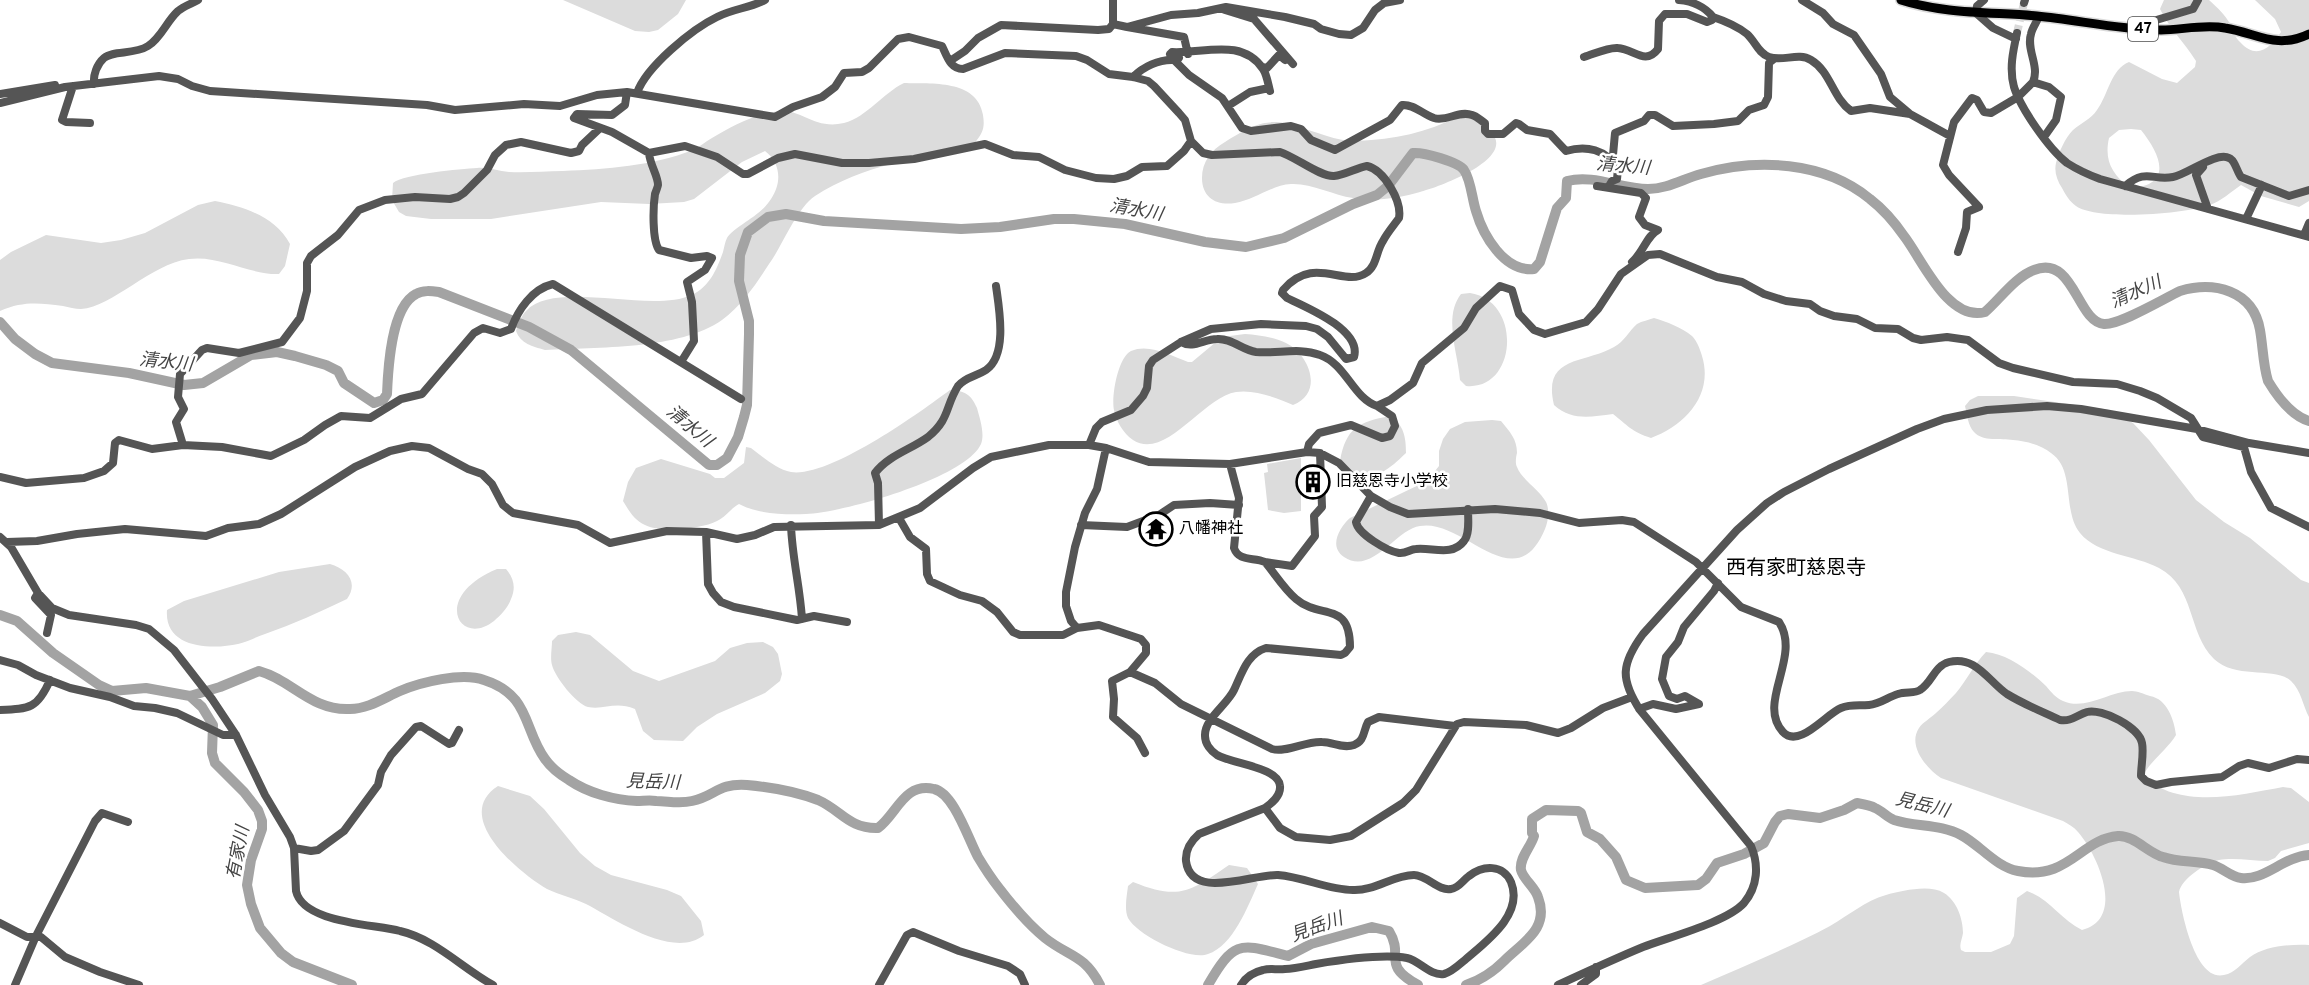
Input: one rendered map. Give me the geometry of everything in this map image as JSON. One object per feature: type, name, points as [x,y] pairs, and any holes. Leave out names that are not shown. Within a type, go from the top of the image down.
[{"type":"main road","name":"47","points":[[1901,0],[1935,8],[2039,16],[2138,29],[2224,27],[2279,42],[2300,39],[2309,34]]},
{"type":"street","points":[[94,84],[95,74],[106,57],[147,47],[159,37],[178,10],[198,0]]},
{"type":"street","points":[[637,93],[645,78],[654,68],[707,22],[720,15],[755,6],[765,0]]},
{"type":"street","points":[[950,61],[978,38],[1001,25],[1109,29],[1113,24],[1113,0]]},
{"type":"street","points":[[1127,27],[1171,15],[1221,8],[1244,8],[1350,35],[1363,28],[1375,10],[1384,3],[1400,0]]},
{"type":"street","points":[[1679,0],[1688,0],[1707,10],[1713,17],[1729,22],[1748,35],[1760,51],[1774,59]]},
{"type":"street","points":[[1802,0],[1822,13],[1833,24],[1852,32],[1881,74],[1890,97],[1910,114],[1950,136]]},
{"type":"street","points":[[1984,0],[1975,10],[1981,19],[1993,28],[2017,36],[2012,70],[2018,97],[2044,137],[2066,162],[2080,171],[2124,186],[2307,236],[2309,223]]},
{"type":"street","points":[[2138,29],[2143,24],[2193,9],[2198,0]]},
{"type":"street","points":[[1221,8],[1254,19],[1291,62],[1279,55],[1267,68],[1262,67]]},
{"type":"street","points":[[1584,57],[1615,47],[1647,57],[1658,49],[1659,21],[1662,15],[1687,14],[1707,22],[1713,17]]},
{"type":"street","points":[[1958,252],[1966,228],[1967,212],[1979,207],[1949,175],[1943,165],[1955,119],[1972,98],[1977,100],[1984,112],[1991,113],[2018,97],[2033,82],[2036,76],[2031,51],[2031,34],[2039,16]]},
{"type":"street","points":[[1113,24],[1134,30],[1147,30],[1184,37],[1188,54]]},
{"type":"street","points":[[0,104],[69,87],[159,76],[178,79],[210,91],[427,105],[455,110],[524,104],[560,106],[597,95],[637,93],[775,117],[793,107],[822,97],[835,87],[844,73],[862,72],[898,39],[909,37],[942,46],[957,69],[963,69],[1005,53],[1066,54],[1087,60],[1109,74],[1148,81],[1185,120],[1191,141],[1198,149],[1212,155],[1280,152],[1329,176],[1367,166],[1372,167],[1383,177],[1400,209],[1400,218],[1383,239],[1375,261],[1368,272],[1352,278],[1319,271],[1283,290],[1282,293],[1287,298],[1330,318],[1353,343],[1356,351],[1350,359],[1346,359],[1328,337],[1317,329],[1306,326],[1261,324],[1210,329],[1181,342],[1153,360],[1149,366],[1147,388],[1143,396],[1131,410],[1102,422],[1096,428],[1089,444]]},
{"type":"street","points":[[1181,66],[1179,58],[1170,54],[1172,52],[1188,54],[1233,49],[1243,52],[1262,67],[1270,89],[1250,92],[1228,106]]},
{"type":"street","points":[[1610,160],[1613,155],[1616,133],[1644,120],[1649,115],[1655,115],[1673,126],[1714,124],[1738,121],[1749,110],[1764,105],[1768,97],[1769,63],[1774,59],[1802,56],[1811,60],[1831,80],[1834,92],[1851,111],[1870,108],[1910,114]]},
{"type":"street","points":[[1133,77],[1141,69],[1174,60],[1189,75],[1222,98],[1242,128],[1251,131],[1291,126],[1300,129],[1311,140],[1335,150],[1390,120],[1397,109],[1406,104],[1436,119],[1446,119],[1456,114],[1472,114],[1485,123],[1485,130],[1488,134],[1503,134],[1515,123],[1520,124],[1527,130],[1550,134],[1566,151],[1587,147],[1610,160],[1618,169],[1617,179],[1610,184]]},
{"type":"street","points":[[2033,82],[2049,87],[2061,97],[2056,120],[2044,137]]},
{"type":"street","points":[[0,94],[57,85],[69,87]]},
{"type":"street","points":[[69,87],[62,120],[90,123]]},
{"type":"street","points":[[627,93],[625,105],[612,115],[577,114],[573,116],[576,120],[612,132],[650,153],[684,146],[717,157],[737,172],[747,174],[778,158],[795,154],[842,163],[869,163],[914,159],[986,144],[1013,155],[1039,157],[1065,170],[1114,179],[1127,176],[1142,167],[1167,166],[1184,151],[1191,141]]},
{"type":"street","points":[[183,445],[176,428],[176,422],[184,409],[178,397],[180,374],[196,355],[207,348],[239,353],[282,342],[300,318],[307,291],[308,264],[311,256],[338,235],[359,210],[385,200],[458,197],[487,170],[495,155],[506,145],[521,142],[571,153],[579,151],[582,145],[599,129]]},
{"type":"street","points":[[650,153],[650,164],[658,185],[655,215],[656,247],[659,250],[691,258],[707,256],[712,258],[705,270],[687,282],[692,302],[694,341],[681,362]]},
{"type":"street","points":[[2124,186],[2143,176],[2172,178],[2211,160],[2225,157],[2230,158],[2241,177],[2289,196],[2309,190]]},
{"type":"street","points":[[2208,209],[2196,175],[2201,168],[2218,159]]},
{"type":"street","points":[[1377,406],[1390,400],[1413,383],[1422,363],[1464,328],[1476,308],[1500,286],[1512,290],[1519,314],[1534,330],[1545,334],[1576,327],[1594,315],[1623,269],[1636,260],[1651,234],[1658,229],[1645,225],[1639,217],[1646,201],[1644,195],[1610,184],[1597,186]]},
{"type":"street","points":[[2246,219],[2262,185]]},
{"type":"street","points":[[1621,274],[1648,255],[1660,254],[1718,277],[1742,282],[1764,294],[1786,301],[1810,304],[1820,311],[1834,316],[1857,319],[1875,328],[1898,329],[1921,340],[1947,337],[1968,340],[1999,363],[2013,368],[2073,382],[2117,384],[2140,391],[2191,418],[2203,437],[2244,447],[2251,472],[2271,508],[2309,527]]},
{"type":"street","points":[[0,477],[26,483],[96,475],[113,463],[115,443],[119,440],[152,449],[183,445],[222,447],[261,456],[283,452],[341,416],[370,418],[401,399],[422,394],[479,329],[500,333],[511,329],[531,297],[553,284],[741,399]]},
{"type":"street","points":[[879,525],[878,483],[875,473],[882,464],[926,438],[941,425],[957,387],[963,381],[987,370],[991,364],[1001,340],[996,286]]},
{"type":"street","points":[[1181,342],[1185,345],[1200,344],[1215,339],[1230,340],[1253,351],[1288,350],[1319,354],[1331,359],[1366,403],[1377,406],[1392,416],[1395,426],[1390,436],[1382,438],[1351,425],[1319,433],[1309,444],[1307,452]]},
{"type":"street","points":[[1558,985],[1596,967],[1721,918],[1738,908],[1749,896],[1756,878],[1754,855],[1747,840],[1639,709],[1625,680],[1625,669],[1632,648],[1703,567],[1750,517],[1784,492],[1899,438],[1944,420],[1987,410],[2047,406],[2081,409],[2197,429],[2249,442],[2309,453]]},
{"type":"street","points":[[3,540],[37,541],[125,529],[206,536],[228,528],[259,524],[281,514],[355,467],[390,451],[412,446],[429,448],[482,474],[492,484],[503,505],[513,513],[578,525],[604,541],[616,543],[667,531],[706,532],[746,538],[774,527],[791,525],[850,527],[879,525],[899,518],[928,503],[973,468],[992,457],[1049,445],[1089,444],[1149,462],[1230,464],[1307,452],[1320,453],[1339,463],[1371,496],[1408,514],[1430,514],[1468,509],[1530,512],[1579,523],[1622,520],[1634,522],[1703,567],[1741,607],[1779,622],[1787,643],[1787,652],[1774,702],[1776,718],[1782,732],[1790,737],[1799,737],[1842,708],[1880,702],[1899,693],[1918,692],[1936,670],[1948,662],[1960,661],[1972,664],[1985,672],[2006,693],[2060,720],[2066,721],[2087,712],[2098,711],[2122,722],[2137,734],[2142,742],[2141,777],[2146,782],[2156,785],[2222,777],[2239,765],[2248,763],[2268,768],[2297,759],[2309,760]]},
{"type":"street","points":[[1077,628],[1071,621],[1066,606],[1066,592],[1082,525],[1097,489],[1106,448]]},
{"type":"street","points":[[1230,464],[1238,492],[1239,505],[1235,553],[1242,558],[1292,566],[1315,536],[1314,516],[1322,507],[1320,453]]},
{"type":"street","points":[[1371,496],[1356,522],[1357,527],[1374,541],[1400,553],[1424,548],[1446,551],[1460,545],[1467,535],[1468,509]]},
{"type":"street","points":[[1082,525],[1127,527],[1160,515],[1174,505],[1210,503],[1239,505]]},
{"type":"street","points":[[899,518],[910,537],[926,549],[927,574],[930,581],[960,595],[982,601],[997,612],[1013,632],[1020,635],[1063,635],[1087,625],[1110,627],[1144,641],[1147,648],[1146,653],[1131,672],[1112,681],[1113,717],[1137,738],[1145,753]]},
{"type":"street","points":[[791,525],[792,550],[800,589],[802,619]]},
{"type":"street","points":[[706,532],[708,584],[717,598],[734,607],[797,620],[814,616],[847,622]]},
{"type":"street","points":[[3,540],[15,553],[38,593],[52,608],[69,615],[127,623],[149,629],[174,650],[212,699],[236,735],[265,795],[290,837],[294,848],[297,897],[308,909],[333,918],[402,932],[448,954],[492,985]]},
{"type":"street","points":[[1241,985],[1253,973],[1263,970],[1393,958],[1413,960],[1435,973],[1442,974],[1452,970],[1495,935],[1502,925],[1513,898],[1510,879],[1499,869],[1493,867],[1476,871],[1452,889],[1446,890],[1425,877],[1417,875],[1407,875],[1373,888],[1351,891],[1278,875],[1212,884],[1195,878],[1186,862],[1188,846],[1193,840],[1199,834],[1265,808],[1274,801],[1280,791],[1280,782],[1277,777],[1267,771],[1215,754],[1208,746],[1205,734],[1211,720],[1230,697],[1247,662],[1258,651],[1275,649],[1341,655],[1350,647],[1345,621],[1338,616],[1296,600],[1265,562]]},
{"type":"street","points":[[1639,709],[1653,704],[1676,710],[1699,704],[1685,696],[1677,699],[1669,696],[1662,679],[1666,657],[1678,642],[1684,627],[1718,583]]},
{"type":"street","points":[[38,593],[35,598],[51,615],[47,633]]},
{"type":"street","points":[[0,660],[18,664],[70,688],[110,697],[124,704],[177,713],[223,735],[236,735]]},
{"type":"street","points":[[1131,672],[1155,683],[1180,704],[1245,738],[1277,751],[1302,743],[1322,742],[1345,747],[1356,745],[1363,738],[1368,722],[1379,717],[1455,726],[1464,722],[1526,725],[1558,733],[1603,708],[1632,697]]},
{"type":"street","points":[[0,710],[15,710],[33,705],[42,697],[50,680]]},
{"type":"street","points":[[294,848],[318,850],[344,831],[378,785],[382,768],[390,755],[416,727],[421,726],[448,744],[452,743],[459,730]]},
{"type":"street","points":[[1265,808],[1280,828],[1296,837],[1330,840],[1351,836],[1403,803],[1416,790],[1455,726]]},
{"type":"street","points":[[15,985],[36,936],[100,814],[110,814],[128,822]]},
{"type":"street","points":[[0,922],[27,937],[40,937],[65,957],[139,985]]},
{"type":"street","points":[[879,985],[907,935],[913,932],[959,951],[1008,966],[1020,974],[1025,985]]},
{"type":"street","points":[[1581,985],[1596,974],[1596,967]]},
{"type":"shaded area","points":[[563,0],[686,0],[678,14],[658,30],[649,32],[635,31]]},
{"type":"shaded area","points":[[2164,0],[2209,0],[2226,18],[2238,40],[2246,48],[2258,51],[2273,43],[2281,32],[2275,19],[2255,0],[2309,0],[2309,201],[2299,207],[2261,196],[2241,185],[2218,201],[2198,208],[2163,213],[2121,215],[2087,211],[2076,206],[2068,198],[2056,173],[2059,154],[2070,133],[2097,110],[2118,70],[2129,62],[2162,79],[2177,83],[2195,67],[2196,61],[2160,9]],"holes":[[[2119,130],[2141,130],[2158,159],[2158,175],[2153,182],[2129,188],[2111,166],[2108,153],[2109,138]]]},
{"type":"shaded area","points":[[904,83],[951,86],[972,95],[979,103],[984,120],[983,130],[974,144],[872,170],[833,185],[815,196],[802,209],[764,272],[736,308],[722,320],[684,337],[637,345],[545,350],[524,342],[516,331],[526,311],[540,302],[580,297],[674,300],[692,295],[704,287],[715,271],[730,234],[760,211],[775,193],[778,180],[777,167],[765,151],[742,162],[694,199],[684,202],[649,204],[601,202],[491,219],[431,219],[406,216],[399,212],[392,200],[393,183],[433,172],[481,168],[505,172],[580,170],[613,168],[662,160],[693,150],[744,121],[779,111],[794,113],[824,124],[844,123],[860,116]]},
{"type":"shaded area","points":[[1459,116],[1476,120],[1490,131],[1496,141],[1494,151],[1486,161],[1458,178],[1412,194],[1370,200],[1345,196],[1306,185],[1291,184],[1228,204],[1212,199],[1203,185],[1202,178],[1208,157],[1220,145],[1253,126],[1275,122],[1285,123],[1346,141],[1354,141],[1410,134],[1435,127]]},
{"type":"shaded area","points":[[215,201],[258,214],[284,234],[290,244],[285,266],[279,274],[257,272],[212,260],[189,259],[160,269],[119,294],[93,306],[79,309],[31,304],[0,311],[0,260],[11,252],[46,235],[101,243],[121,240],[145,233],[198,205]]},
{"type":"shaded area","points":[[1470,293],[1487,299],[1499,312],[1505,327],[1507,344],[1504,361],[1496,375],[1483,384],[1466,386],[1460,380],[1452,324],[1456,303],[1461,294]]},
{"type":"shaded area","points":[[1654,318],[1688,333],[1695,340],[1701,353],[1705,370],[1704,383],[1694,407],[1685,417],[1651,438],[1634,431],[1613,414],[1575,416],[1554,405],[1552,389],[1554,377],[1560,369],[1614,347],[1637,324]]},
{"type":"shaded area","points":[[1245,334],[1281,341],[1302,356],[1310,374],[1311,383],[1303,399],[1293,405],[1258,393],[1236,392],[1223,396],[1184,426],[1158,442],[1146,444],[1133,440],[1123,430],[1113,404],[1119,369],[1126,355],[1131,351],[1153,349],[1192,362],[1222,337]]},
{"type":"shaded area","points":[[950,390],[967,394],[975,403],[982,426],[981,444],[971,457],[952,469],[929,481],[901,491],[846,507],[806,514],[763,512],[739,504],[717,521],[681,529],[660,529],[645,525],[635,518],[623,501],[628,482],[636,468],[661,459],[710,474],[715,478],[724,478],[744,463],[746,447],[791,472],[807,471],[828,465],[896,428]]},
{"type":"shaded area","points":[[1978,396],[2014,396],[2110,410],[2133,423],[2196,500],[2224,522],[2250,538],[2301,580],[2309,583],[2309,717],[2291,681],[2275,674],[2233,669],[2214,659],[2199,636],[2186,598],[2171,577],[2159,568],[2097,546],[2080,533],[2071,514],[2064,470],[2059,460],[2051,453],[2028,442],[1987,438],[1974,432],[1965,406]]},
{"type":"shaded area","points":[[1390,416],[1403,432],[1406,453],[1376,475],[1352,477],[1340,461],[1350,434],[1362,424]]},
{"type":"shaded area","points":[[1501,421],[1512,436],[1517,448],[1517,467],[1543,497],[1547,505],[1546,526],[1533,549],[1519,558],[1504,558],[1454,533],[1437,527],[1420,526],[1411,529],[1384,550],[1364,561],[1354,561],[1339,553],[1337,537],[1350,518],[1427,481],[1439,466],[1439,451],[1450,429],[1465,422]]},
{"type":"shaded area","points":[[1301,458],[1301,511],[1284,513],[1268,510],[1264,473],[1268,472],[1267,464]]},
{"type":"shaded area","points":[[330,564],[342,569],[349,577],[352,587],[347,599],[245,642],[227,646],[203,646],[181,639],[168,623],[167,610],[184,601],[279,572]]},
{"type":"shaded area","points":[[497,569],[506,569],[511,576],[514,587],[508,605],[502,614],[482,628],[471,628],[462,624],[458,616],[458,605],[463,593],[476,580]]},
{"type":"shaded area","points":[[576,632],[590,635],[633,671],[659,681],[715,661],[730,648],[747,643],[763,642],[773,647],[778,654],[782,674],[780,681],[765,693],[717,714],[697,727],[683,741],[654,740],[643,731],[635,709],[622,706],[588,707],[572,696],[562,683],[552,665],[552,641],[558,635]]},
{"type":"shaded area","points":[[1986,652],[2002,656],[2026,669],[2063,701],[2080,704],[2132,691],[2161,701],[2169,711],[2176,735],[2143,776],[2158,787],[2192,797],[2210,797],[2283,787],[2291,788],[2309,802],[2309,843],[2281,851],[2275,858],[2268,861],[2219,860],[2201,868],[2185,882],[2179,892],[2191,943],[2205,968],[2214,974],[2224,975],[2263,950],[2286,945],[2309,945],[2309,985],[1701,985],[1814,934],[1871,901],[1907,890],[1938,890],[1949,896],[1956,905],[1962,922],[1963,933],[1960,948],[1965,952],[1991,952],[2010,944],[2014,936],[2017,898],[2027,891],[2042,899],[2082,930],[2095,924],[2103,913],[2104,886],[2093,855],[2076,830],[2063,821],[1941,778],[1925,763],[1917,749],[1915,742],[1919,728],[1956,693]]},
{"type":"shaded area","points":[[498,786],[530,796],[544,809],[580,853],[595,866],[611,875],[681,896],[701,921],[704,935],[691,941],[677,943],[644,935],[581,902],[547,889],[535,881],[506,857],[485,827],[482,812],[485,798]]},
{"type":"shaded area","points":[[1229,865],[1247,868],[1258,884],[1239,924],[1217,950],[1200,955],[1177,950],[1142,932],[1128,918],[1126,906],[1128,886],[1133,882],[1149,888],[1174,892],[1194,887]]},
{"type":"waterway","name":"清水川","points":[[0,322],[15,339],[52,363],[129,373],[184,385],[203,383],[251,355],[277,352],[326,365],[338,371],[344,383],[374,403],[383,400],[387,394],[392,340],[401,312],[416,294],[424,291],[439,292],[529,327],[571,350],[709,465],[717,465],[727,458],[738,437],[747,405],[749,321],[739,281],[740,255],[748,232],[768,217],[786,214],[824,221],[961,229],[1074,219],[1125,224],[1205,242],[1246,247],[1284,238],[1353,204],[1377,195],[1388,186],[1413,153],[1418,153],[1461,167],[1468,179],[1479,221],[1496,250],[1513,265],[1534,269],[1540,262],[1557,208],[1566,198],[1567,181],[1587,179],[1655,189],[1722,169],[1767,165],[1811,170],[1852,186],[1870,199],[1897,226],[1937,286],[1948,298],[1959,308],[1972,313],[1985,312],[2027,273],[2047,268],[2058,271],[2067,280],[2087,312],[2095,320],[2104,324],[2131,316],[2180,291],[2193,288],[2218,288],[2241,297],[2256,316],[2268,381],[2291,410],[2309,421]]},
{"type":"waterway","name":"有家川","points":[[0,615],[17,621],[53,653],[99,685],[112,691],[146,688],[190,696],[202,707],[213,725],[212,753],[215,763],[244,792],[258,810],[262,821],[262,829],[251,860],[247,885],[260,928],[281,953],[293,962],[352,985]]},
{"type":"waterway","name":"見岳川","points":[[190,696],[259,671],[271,675],[324,705],[357,709],[430,681],[475,678],[499,686],[510,694],[524,714],[538,748],[556,771],[584,789],[610,797],[637,801],[683,802],[700,799],[729,786],[756,786],[810,797],[826,804],[852,822],[878,828],[915,790],[934,789],[948,799],[960,818],[980,861],[1015,908],[1045,938],[1088,967],[1100,985]]},
{"type":"waterway","name":"見岳川","points":[[1466,985],[1496,969],[1533,934],[1538,926],[1541,908],[1538,897],[1522,873],[1521,866],[1534,836],[1532,819],[1546,810],[1581,813],[1587,832],[1600,839],[1616,857],[1626,880],[1645,888],[1698,885],[1706,879],[1717,863],[1744,854],[1764,843],[1780,816],[1788,814],[1820,818],[1857,803],[1873,807],[1894,820],[1953,831],[1968,839],[2002,865],[2018,871],[2050,870],[2062,865],[2094,844],[2118,836],[2130,838],[2163,857],[2213,865],[2241,878],[2258,876],[2291,860],[2309,855]]},
{"type":"waterway","name":"見岳川","points":[[1208,985],[1225,959],[1241,948],[1259,949],[1288,956],[1311,944],[1372,927],[1389,931],[1395,947],[1396,966],[1406,978],[1418,985]]},
{"type":"tunnel","points":[[2017,33],[2024,3]]},
{"type":"place","name":"旧慈恩寺小学校","points":[[1313,482]]},
{"type":"place","name":"八幡神社","points":[[1156,529]]},
{"type":"district","name":"西有家町慈恩寺","points":[[1796,569]]}]
